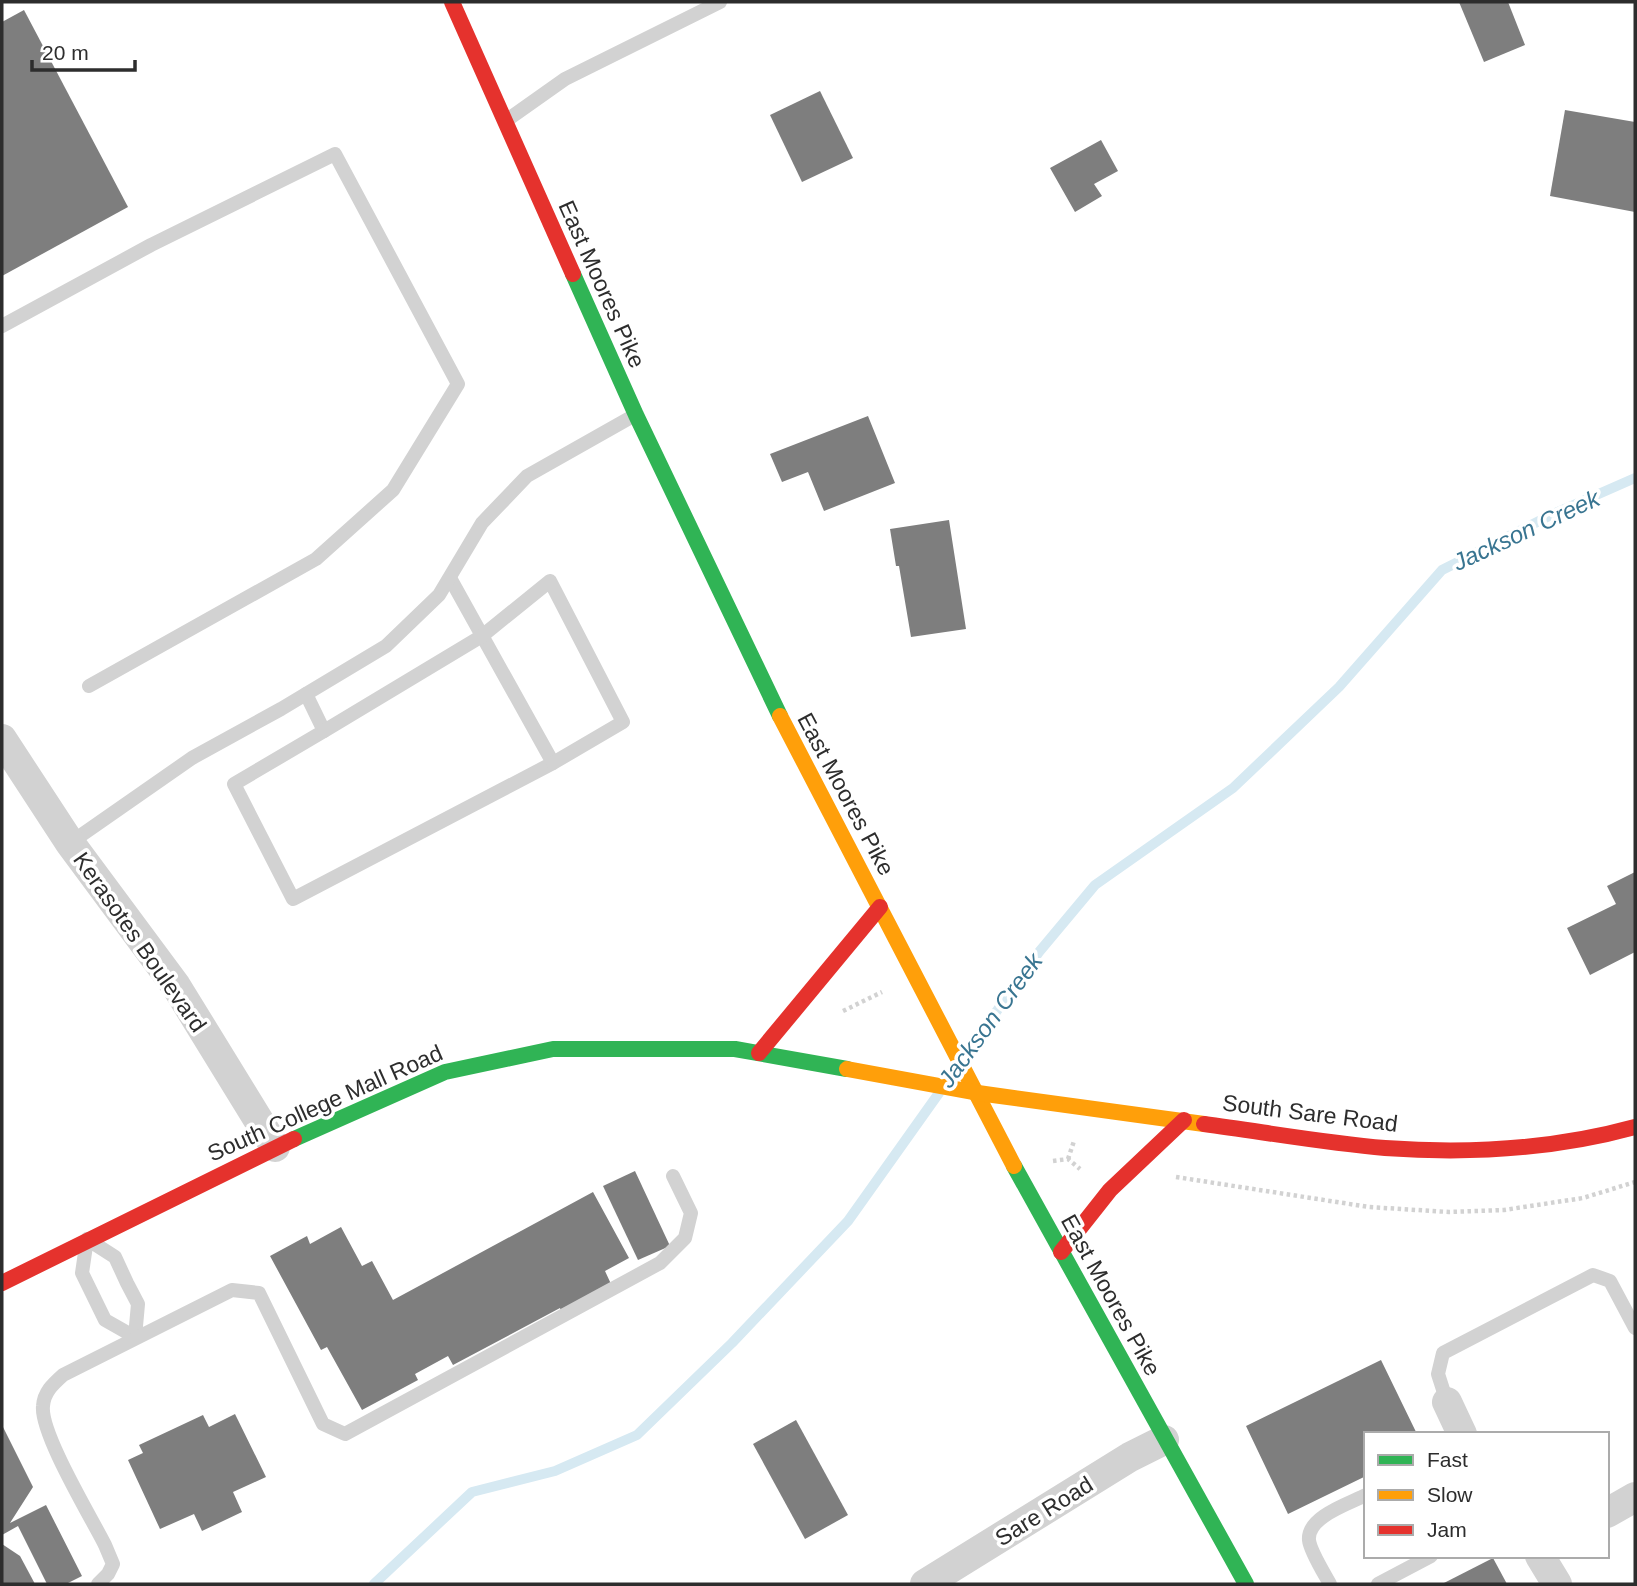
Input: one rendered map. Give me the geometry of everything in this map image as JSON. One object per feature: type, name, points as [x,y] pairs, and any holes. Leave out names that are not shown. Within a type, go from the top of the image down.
[{"type":"main road","name":"East Moores Pike","points":[[452,2],[636,415],[794,746],[984,1096],[1018,1174],[1246,1584]]},
{"type":"main road","points":[[760,1053],[880,907]]},
{"type":"main road","name":"South College Mall Road","points":[[2,1283],[275,1147],[445,1072],[553,1049],[735,1049],[984,1096]]},
{"type":"main road","name":"South Sare Road","points":[[984,1096],[1385,1148],[1480,1150],[1599,1137],[1635,1127]]},
{"type":"main road","points":[[1061,1252],[1110,1190],[1184,1120]]},
{"type":"street","name":"Kerasotes Boulevard","points":[[2,739],[70,843],[176,986],[275,1147]]},
{"type":"street","points":[[1447,1402],[1461,1432]]},
{"type":"street","name":"Sare Road","points":[[925,1584],[1130,1457],[1164,1440]]},
{"type":"street","points":[[1609,1512],[1635,1497]]},
{"type":"street","points":[[1541,1558],[1557,1584]]},
{"type":"lane","points":[[505,121],[565,79],[720,2]]},
{"type":"lane","points":[[2,326],[151,245],[335,154],[458,384],[393,490],[316,559],[89,686]]},
{"type":"lane","points":[[70,843],[192,758],[386,646],[439,594],[482,523],[527,477],[636,415]]},
{"type":"lane","points":[[450,578],[553,763]]},
{"type":"lane","points":[[550,581],[623,722],[553,763],[293,899],[234,784],[482,636],[550,581]]},
{"type":"lane","points":[[306,694],[324,731]]},
{"type":"lane","points":[[98,1584],[113,1564],[106,1545],[46,1429],[43,1406],[48,1388],[63,1375],[232,1290],[260,1293],[323,1424],[345,1434],[660,1263],[685,1238],[691,1213],[673,1175]]},
{"type":"lane","points":[[87,1239],[115,1257],[138,1304],[135,1337],[105,1320],[82,1273],[87,1239]]},
{"type":"lane","points":[[1447,1402],[1438,1374],[1443,1353],[1593,1275],[1610,1281],[1635,1328]]},
{"type":"lane","points":[[1330,1584],[1308,1542],[1310,1528],[1317,1520],[1364,1496]]},
{"type":"lane","points":[[1378,1584],[1427,1558]]},
{"type":"path","points":[[859,1004],[892,986]]},
{"type":"path","points":[[1068,1159],[1076,1133]]},
{"type":"path","points":[[1042,1163],[1068,1159],[1083,1171]]},
{"type":"path","points":[[1164,1179],[1175,1177],[1369,1207],[1449,1212],[1504,1210],[1583,1198],[1635,1182]]},
{"type":"building","points":[[1459,2],[1508,2],[1525,45],[1484,62]]},
{"type":"building","points":[[24,10],[128,207],[2,276],[2,22]]},
{"type":"building","points":[[820,91],[853,158],[802,182],[770,115]]},
{"type":"building","points":[[1565,110],[1635,122],[1635,212],[1550,196]]},
{"type":"building","points":[[1101,140],[1118,171],[1094,184],[1102,196],[1075,212],[1050,168]]},
{"type":"building","points":[[868,416],[895,483],[824,511],[808,472],[782,482],[770,454]]},
{"type":"building","points":[[949,520],[966,629],[911,637],[890,529]]},
{"type":"building","points":[[1635,872],[1635,952],[1590,975],[1567,928],[1616,904],[1607,886]]},
{"type":"building","points":[[635,1171],[670,1246],[638,1260],[603,1186]]},
{"type":"building","points":[[593,1192],[629,1258],[605,1271],[611,1284],[453,1365],[448,1356],[415,1374],[418,1380],[362,1410],[327,1347],[321,1350],[270,1256],[307,1236],[310,1244],[341,1227],[362,1266],[372,1261],[393,1300]]},
{"type":"building","points":[[1381,1360],[1416,1432],[1364,1432],[1364,1477],[1288,1514],[1246,1426]]},
{"type":"building","points":[[235,1414],[266,1477],[233,1492],[242,1512],[202,1531],[194,1514],[160,1529],[128,1460],[143,1453],[139,1445],[203,1415],[209,1427]]},
{"type":"building","points":[[796,1420],[848,1515],[805,1539],[753,1444]]},
{"type":"building","points":[[2,1425],[33,1487],[10,1523],[46,1505],[82,1576],[66,1584],[47,1584],[18,1526],[2,1535]]},
{"type":"building","points":[[2,1544],[20,1556],[35,1584],[2,1584]]},
{"type":"building","points":[[1493,1558],[1507,1584],[1442,1584]]},
{"type":"waterway","name":"Jackson Creek","points":[[966,1054],[1039,952],[1095,885],[1233,788],[1339,687],[1442,570],[1553,514],[1635,478]]},
{"type":"waterway","name":"Jackson Creek","points":[[374,1584],[472,1492],[555,1471],[637,1435],[732,1343],[848,1221],[939,1093]]},
{"type":"traffic: fast","points":[[573,274],[636,415],[780,716]]},
{"type":"traffic: fast","points":[[294,1139],[445,1072],[553,1049],[735,1049],[847,1069]]},
{"type":"traffic: fast","points":[[1014,1166],[1246,1584]]},
{"type":"traffic: slow","points":[[780,716],[1014,1166]]},
{"type":"traffic: slow","points":[[847,1069],[978,1093],[1204,1124]]},
{"type":"traffic: jam","points":[[452,2],[573,274]]},
{"type":"traffic: jam","points":[[759,1053],[880,907]]},
{"type":"traffic: jam","points":[[1061,1252],[1110,1190],[1184,1120]]},
{"type":"traffic: jam","points":[[1204,1124],[1362,1146],[1416,1150],[1479,1150],[1543,1145],[1635,1127]]},
{"type":"traffic: jam","points":[[2,1283],[294,1139]]}]
